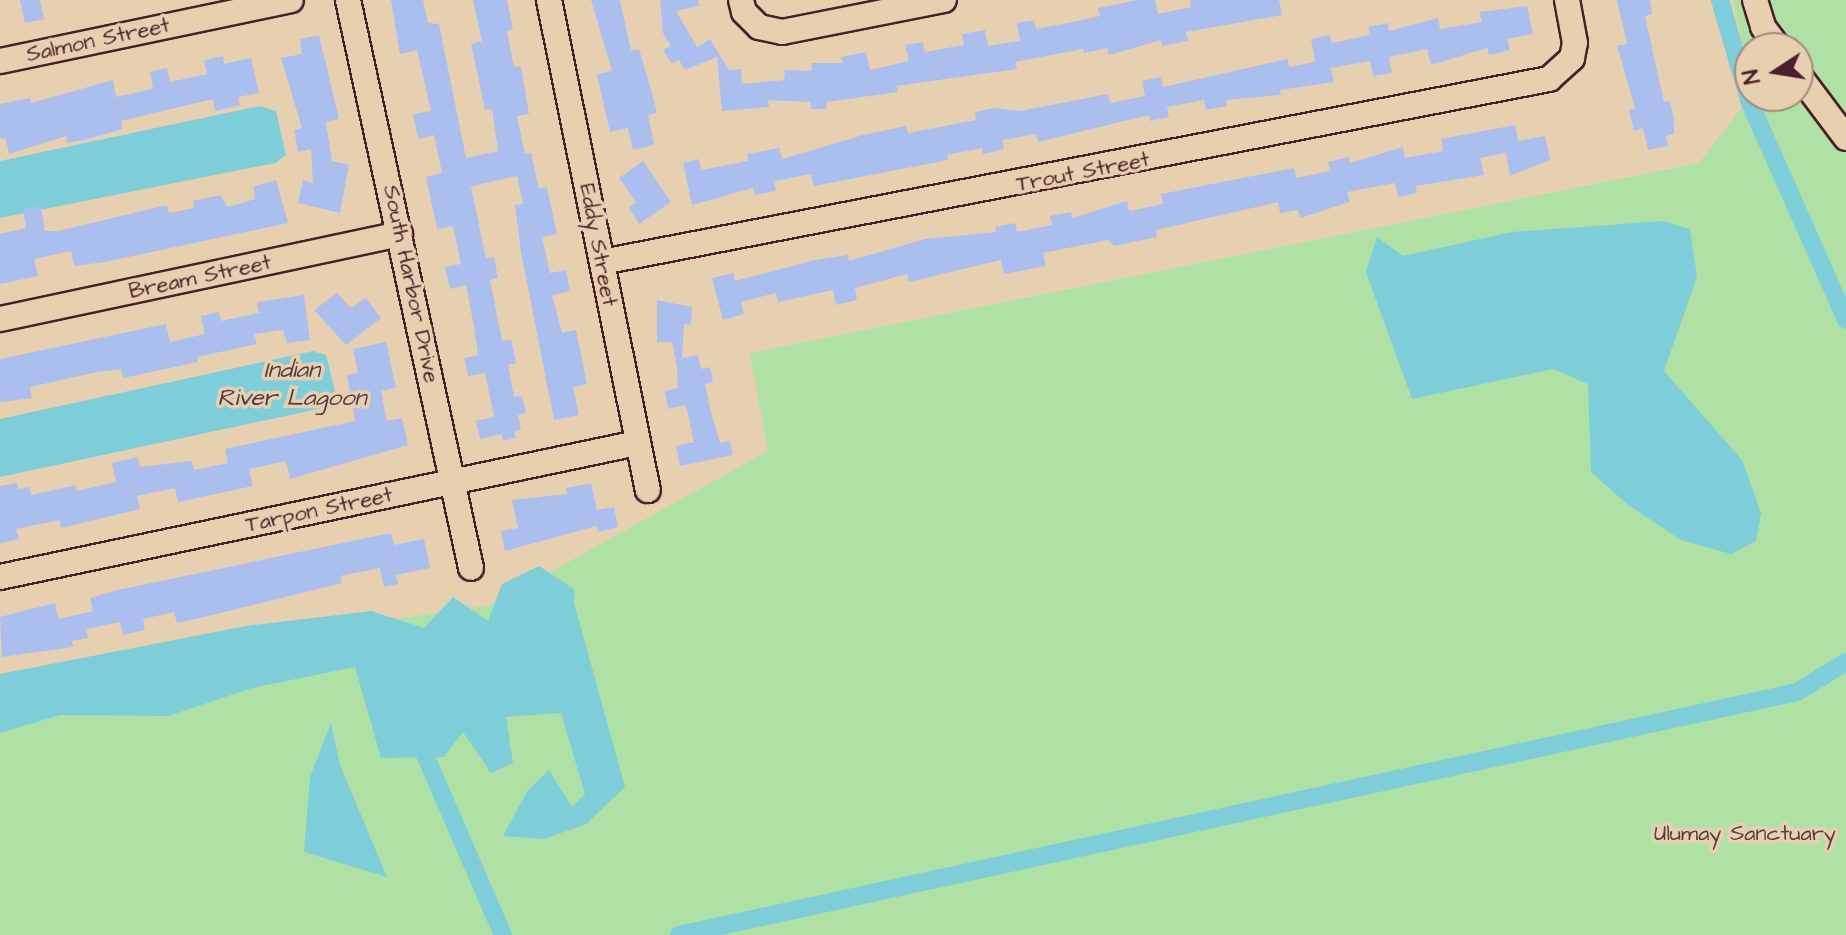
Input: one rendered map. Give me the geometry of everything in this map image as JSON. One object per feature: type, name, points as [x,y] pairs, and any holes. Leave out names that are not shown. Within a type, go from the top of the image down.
[{"type":"street","name":"Salmon Street","points":[[0,61],[291,0]]},
{"type":"street","name":"South Harbor Drive","points":[[348,0],[471,568]]},
{"type":"street","name":"Eddy Street","points":[[549,0],[648,490]]},
{"type":"street","points":[[741,0],[744,12],[759,27],[782,32],[944,0]]},
{"type":"street","name":"Trout Street","points":[[602,262],[1499,90],[1562,72],[1575,43],[1567,0]]},
{"type":"street","points":[[1755,0],[1767,32]]},
{"type":"street","points":[[1814,95],[1846,138]]},
{"type":"street","name":"Bream Street","points":[[0,319],[400,234]]},
{"type":"street","name":"Tarpon Street","points":[[0,577],[637,443]]},
{"type":"green space","name":"Ulumay Sanctuary","points":[[1733,0],[1846,0],[1846,935],[0,935],[0,676],[491,605],[768,451],[750,353],[1699,163],[1739,112],[1814,112],[1814,32],[1740,32]]},
{"type":"water","points":[[260,106],[276,111],[286,155],[275,163],[0,218],[0,161]]},
{"type":"water","points":[[1663,221],[1690,229],[1697,277],[1664,371],[1742,460],[1761,513],[1756,541],[1731,554],[1681,540],[1627,504],[1591,472],[1588,384],[1553,369],[1412,399],[1366,272],[1377,237],[1403,256],[1512,232]]},
{"type":"water","name":"Indian River Lagoon","points":[[313,351],[326,355],[337,399],[323,408],[0,477],[0,419]]},
{"type":"water","points":[[539,566],[575,590],[574,603],[625,787],[586,824],[544,839],[503,836],[528,790],[549,770],[572,807],[585,794],[561,713],[506,717],[513,763],[491,773],[463,732],[444,757],[381,758],[355,667],[252,688],[168,716],[60,715],[0,733],[0,674],[246,626],[371,611],[424,628],[453,597],[488,621],[502,584]]},
{"type":"water","points":[[331,723],[340,765],[387,877],[304,852],[310,777]]},
{"type":"building","points":[[20,0],[40,0],[44,19],[25,23]]},
{"type":"building","points":[[391,0],[423,0],[428,23],[439,24],[466,158],[498,151],[492,109],[485,110],[471,44],[482,41],[473,0],[507,0],[513,29],[507,31],[514,67],[521,66],[529,114],[517,116],[525,154],[531,153],[539,189],[547,187],[557,234],[542,237],[550,273],[566,270],[570,291],[552,295],[562,333],[576,330],[587,384],[573,387],[579,415],[554,420],[521,252],[515,205],[523,204],[517,176],[481,184],[471,187],[486,258],[494,257],[498,278],[490,280],[502,341],[511,339],[516,363],[508,365],[514,397],[522,396],[526,413],[518,415],[521,430],[514,431],[516,438],[503,441],[502,434],[480,439],[476,421],[494,417],[485,373],[468,376],[464,358],[478,355],[466,285],[450,289],[445,267],[461,264],[453,226],[437,229],[426,177],[442,173],[434,135],[418,139],[413,114],[431,111],[417,50],[400,54]]},
{"type":"building","points":[[591,0],[620,0],[631,51],[639,49],[657,113],[648,115],[654,145],[633,150],[628,128],[610,132],[597,74],[612,71]]},
{"type":"building","points":[[660,0],[698,0],[699,6],[676,11],[697,47],[710,39],[729,70],[741,69],[742,84],[784,80],[785,70],[811,71],[812,63],[843,63],[841,57],[866,52],[870,70],[909,61],[905,45],[923,42],[925,52],[964,45],[962,34],[985,30],[988,46],[1020,41],[1017,23],[1034,20],[1036,29],[1100,16],[1098,8],[1138,0],[1155,0],[1158,14],[1191,7],[1190,0],[1279,0],[1282,15],[1186,32],[1188,41],[1162,46],[1161,40],[1109,55],[1107,48],[1084,53],[1083,49],[1015,62],[1017,69],[896,86],[898,92],[827,102],[826,109],[811,109],[811,102],[768,100],[769,107],[722,111],[717,57],[685,70],[679,60],[672,64],[663,50],[671,46],[663,33]]},
{"type":"building","points":[[1617,0],[1650,0],[1652,14],[1645,16],[1664,102],[1670,101],[1674,120],[1674,134],[1666,136],[1668,146],[1648,150],[1643,128],[1634,131],[1629,110],[1635,108],[1617,46],[1627,44]]},
{"type":"building","points":[[1527,6],[1533,34],[1507,39],[1510,50],[1489,55],[1487,48],[1431,65],[1427,49],[1389,57],[1392,73],[1373,76],[1370,61],[1331,68],[1334,82],[1280,90],[1281,95],[1226,100],[1227,106],[1206,110],[1204,100],[1167,107],[1169,117],[1150,121],[1149,115],[1038,142],[1036,134],[1003,140],[1004,149],[983,154],[982,148],[947,155],[948,160],[814,186],[811,174],[774,181],[776,191],[755,195],[753,188],[692,205],[683,163],[699,159],[701,170],[748,161],[747,154],[779,148],[782,159],[906,126],[908,133],[976,120],[975,112],[995,108],[1020,111],[1108,94],[1110,103],[1145,96],[1142,81],[1161,77],[1163,87],[1288,59],[1289,67],[1315,62],[1311,39],[1330,35],[1332,43],[1370,35],[1368,27],[1388,23],[1389,31],[1438,18],[1440,29],[1482,22],[1480,12]]},
{"type":"building","points":[[319,35],[339,119],[326,122],[332,161],[349,165],[340,213],[298,203],[303,180],[313,183],[311,149],[298,152],[294,130],[302,128],[281,58],[302,54],[300,39]]},
{"type":"building","points":[[223,56],[224,64],[251,58],[259,93],[238,97],[240,105],[215,111],[213,99],[121,121],[123,129],[84,140],[67,143],[66,136],[9,154],[6,139],[0,138],[0,104],[30,98],[31,103],[113,80],[116,97],[153,89],[150,72],[167,68],[170,82],[207,74],[204,60]]},
{"type":"building","points":[[1515,125],[1518,141],[1545,136],[1550,160],[1510,176],[1506,153],[1480,158],[1484,175],[1416,186],[1417,193],[1398,197],[1395,183],[1347,192],[1350,202],[1300,218],[1298,210],[1280,213],[1278,202],[1156,230],[1157,237],[1114,246],[1108,240],[1043,253],[1046,266],[1004,274],[1001,260],[909,282],[907,274],[855,288],[857,300],[836,305],[833,290],[778,302],[776,293],[741,302],[744,314],[723,320],[712,278],[733,273],[735,281],[815,260],[848,255],[849,261],[925,239],[996,232],[995,227],[1015,223],[1017,232],[1052,225],[1050,216],[1071,212],[1072,218],[1127,201],[1129,211],[1163,204],[1161,194],[1294,168],[1296,178],[1330,171],[1328,162],[1349,157],[1350,163],[1403,147],[1405,158],[1443,151],[1441,139]]},
{"type":"building","points":[[643,161],[671,202],[639,224],[629,208],[636,202],[619,178]]},
{"type":"building","points":[[276,180],[288,223],[74,266],[71,251],[34,259],[38,276],[0,284],[0,234],[26,228],[23,209],[41,206],[45,231],[58,231],[167,205],[169,213],[194,208],[193,201],[220,195],[228,207],[255,199],[254,186]]},
{"type":"building","points":[[337,293],[351,308],[366,298],[381,318],[346,345],[314,310]]},
{"type":"building","points":[[304,295],[310,340],[287,343],[283,330],[254,334],[257,344],[197,357],[198,362],[123,378],[121,369],[97,372],[30,387],[32,398],[0,402],[0,359],[166,324],[170,342],[205,334],[201,316],[219,312],[221,321],[259,313],[257,302]]},
{"type":"building","points":[[657,300],[692,307],[691,325],[684,324],[682,358],[698,355],[701,369],[710,367],[713,383],[705,384],[710,409],[720,443],[730,441],[733,455],[680,466],[676,446],[694,442],[686,405],[668,409],[665,391],[678,388],[677,366],[672,342],[657,342]]},
{"type":"building","points":[[386,342],[396,388],[381,391],[387,421],[402,418],[408,445],[290,479],[286,461],[249,469],[253,486],[178,502],[175,488],[137,496],[140,509],[61,528],[60,520],[16,529],[19,539],[0,543],[0,486],[17,483],[19,489],[30,487],[31,495],[76,485],[77,491],[116,482],[112,463],[138,457],[140,467],[192,461],[194,470],[228,463],[225,449],[355,421],[347,375],[358,373],[353,349]]},
{"type":"building","points":[[591,483],[597,510],[614,507],[618,527],[598,532],[596,526],[505,551],[501,531],[518,528],[512,500],[567,494],[566,488]]},
{"type":"building","points":[[391,533],[394,545],[424,539],[430,568],[396,575],[398,584],[384,587],[380,568],[340,576],[342,583],[200,618],[177,623],[174,612],[143,619],[145,630],[123,635],[120,622],[86,629],[88,638],[72,641],[73,647],[2,657],[0,617],[55,603],[58,619],[93,611],[90,598],[113,591]]},
{"type":"waterway","points":[[1720,0],[1750,103],[1846,320]]},
{"type":"waterway","points":[[679,935],[1797,692],[1846,662]]},
{"type":"waterway","points":[[416,734],[503,935]]}]
